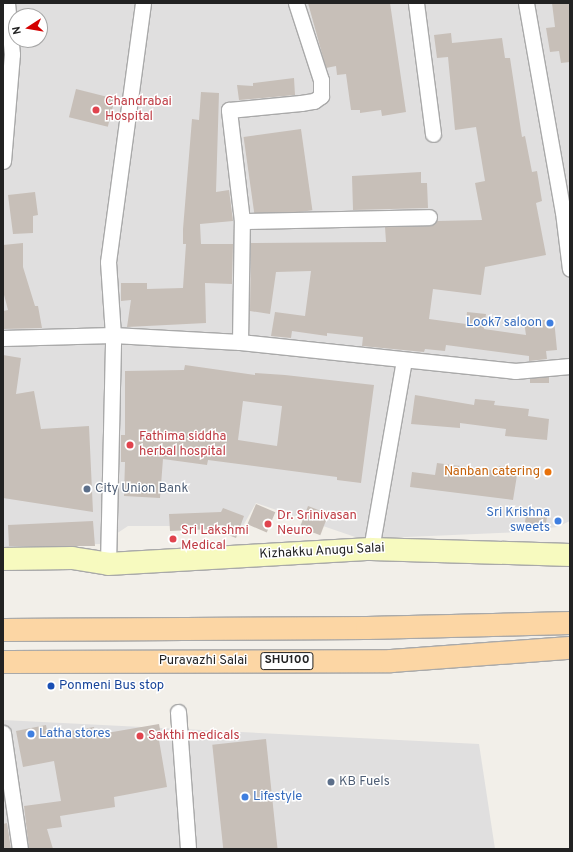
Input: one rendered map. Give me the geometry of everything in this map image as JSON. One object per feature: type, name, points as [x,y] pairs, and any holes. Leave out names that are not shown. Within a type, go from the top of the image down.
[{"type":"main road","points":[[3,630],[360,628],[570,623]]},
{"type":"main road","name":"Puravazhi Salai","points":[[3,662],[391,661],[570,648]]},
{"type":"street","points":[[3,161],[12,54],[7,3]]},
{"type":"street","points":[[108,564],[113,335],[108,262],[143,3]]},
{"type":"street","points":[[240,342],[242,221],[229,110],[301,103],[314,101],[320,96],[321,80],[296,3]]},
{"type":"street","points":[[416,3],[433,134]]},
{"type":"street","points":[[526,3],[563,212],[570,269]]},
{"type":"street","points":[[242,221],[429,217]]},
{"type":"street","points":[[3,338],[113,335],[240,342],[515,371],[570,366]]},
{"type":"street","points":[[371,549],[404,360]]},
{"type":"street","name":"Kizhakku Anugu Salai","points":[[3,559],[72,558],[108,564],[371,549],[570,555]]},
{"type":"street","points":[[178,712],[188,849]]},
{"type":"street","points":[[3,733],[9,816],[20,849]]},
{"type":"shaded area","points":[[3,3],[570,3],[570,521],[557,527],[520,532],[361,539],[256,503],[243,526],[128,526],[101,544],[3,547]]},
{"type":"shaded area","points":[[3,720],[479,744],[495,849],[3,849]]},
{"type":"building","points":[[308,3],[390,3],[406,112],[382,116],[381,110],[360,113],[360,110],[351,110],[346,74],[337,75],[336,66],[326,68]]},
{"type":"building","points":[[552,3],[570,3],[570,62],[561,63],[559,51],[550,52],[546,28],[555,27]]},
{"type":"building","points":[[451,33],[452,43],[502,38],[505,58],[510,58],[522,137],[525,136],[532,172],[537,171],[542,201],[536,203],[546,255],[485,267],[481,295],[433,289],[429,319],[466,324],[467,312],[486,314],[484,329],[526,335],[524,322],[554,319],[557,350],[546,351],[547,359],[529,361],[529,356],[446,345],[445,351],[425,349],[424,352],[362,346],[363,337],[327,333],[327,336],[292,331],[291,338],[271,336],[275,312],[305,316],[311,271],[276,272],[270,314],[250,311],[251,243],[386,242],[385,227],[429,226],[437,221],[482,220],[475,183],[485,181],[476,127],[455,130],[448,57],[437,58],[434,35]]},
{"type":"building","points":[[294,78],[295,95],[239,100],[237,85],[253,86],[253,83]]},
{"type":"building","points":[[76,89],[115,99],[108,127],[69,117]]},
{"type":"building","points":[[201,92],[219,93],[216,192],[229,190],[233,221],[200,224],[201,244],[233,244],[232,284],[205,283],[206,323],[127,327],[131,300],[121,301],[121,283],[147,283],[147,289],[183,288],[186,244],[183,244],[183,229],[192,119],[199,120]]},
{"type":"building","points":[[301,129],[312,210],[255,218],[244,137]]},
{"type":"building","points":[[421,172],[421,183],[427,183],[428,208],[353,210],[352,176]]},
{"type":"building","points":[[35,192],[38,215],[33,216],[33,233],[13,234],[8,195]]},
{"type":"building","points":[[23,243],[23,267],[35,306],[38,306],[42,328],[3,329],[3,311],[8,310],[3,291],[3,245]]},
{"type":"building","points":[[3,355],[21,358],[16,394],[34,391],[41,429],[89,426],[93,512],[3,498]]},
{"type":"building","points":[[185,365],[255,375],[255,373],[285,375],[374,385],[361,483],[337,480],[337,477],[208,460],[207,465],[163,459],[160,498],[124,496],[125,462],[121,462],[121,435],[125,435],[125,371],[184,370]],"holes":[[[243,401],[282,406],[277,446],[238,440]]]},
{"type":"building","points":[[530,377],[549,377],[549,383],[530,383]]},
{"type":"building","points":[[415,395],[474,405],[475,399],[495,401],[494,405],[529,409],[528,416],[549,419],[547,440],[505,436],[506,429],[460,423],[460,428],[411,424]]},
{"type":"building","points":[[437,463],[498,471],[499,466],[518,469],[513,500],[410,487],[412,472],[435,475]]},
{"type":"building","points":[[256,504],[275,512],[267,532],[247,524]]},
{"type":"building","points":[[308,506],[329,514],[320,535],[300,527]]},
{"type":"building","points":[[223,508],[244,516],[236,538],[213,529],[170,531],[169,514],[221,512]]},
{"type":"building","points":[[527,508],[548,511],[545,529],[524,526]]},
{"type":"building","points":[[93,521],[95,546],[9,546],[8,525]]},
{"type":"building","points":[[159,724],[162,740],[159,740],[167,787],[114,797],[115,807],[60,816],[62,827],[47,829],[53,849],[29,849],[24,806],[61,801],[54,761],[23,767],[16,731],[46,725],[48,735],[94,727],[95,735]]},
{"type":"building","name":"Lifestyle","points":[[266,739],[278,849],[223,849],[212,745]]},
{"type":"building","points":[[7,823],[11,849],[3,849],[3,824]]},
{"type":"place","name":"Chandrabai Hospital","points":[[96,110]]},
{"type":"place","name":"Look7 saloon","points":[[550,323]]},
{"type":"place","name":"Fathima siddha herbal hospital","points":[[130,445]]},
{"type":"place","name":"Nanban catering","points":[[548,472]]},
{"type":"place","name":"City Union Bank","points":[[87,489]]},
{"type":"place","name":"Sri Krishna sweets","points":[[558,521]]},
{"type":"place","name":"Dr. Srinivasan Neuro","points":[[268,524]]},
{"type":"place","name":"Sri Lakshmi Medical","points":[[173,539]]},
{"type":"place","name":"Ponmeni Bus stop","points":[[51,686]]},
{"type":"place","name":"Latha stores","points":[[31,734]]},
{"type":"place","name":"Sakthi medicals","points":[[140,736]]},
{"type":"place","name":"KB Fuels","points":[[331,782]]},
{"type":"place","name":"Lifestyle","points":[[245,797]]}]
